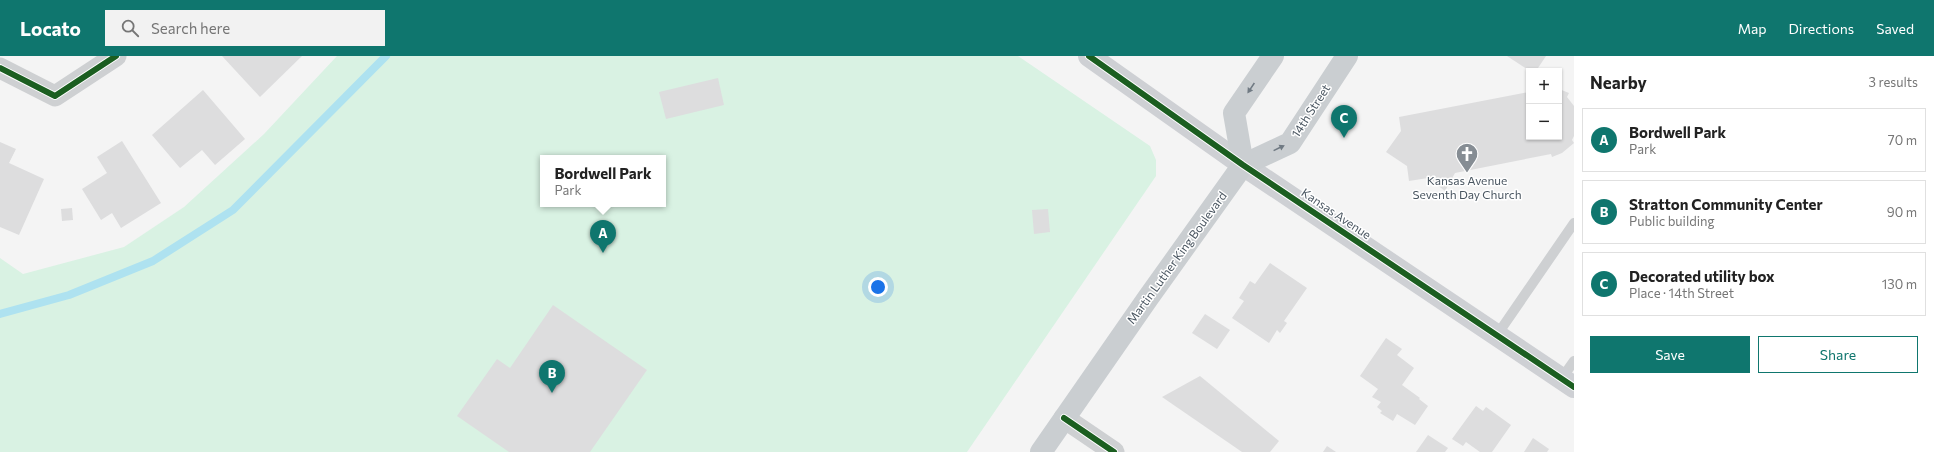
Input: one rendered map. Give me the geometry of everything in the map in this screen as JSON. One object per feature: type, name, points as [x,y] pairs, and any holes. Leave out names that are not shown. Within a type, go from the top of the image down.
[{"type":"main road","points":[[1243,165],[1234,113],[1273,56]]},
{"type":"main road","name":"14th Street","points":[[1243,165],[1290,142],[1347,56]]},
{"type":"main road","name":"Martin Luther King Boulevard","points":[[1041,452],[1243,165]]},
{"type":"street","points":[[0,68],[55,96],[116,56]]},
{"type":"street","name":"Kansas Avenue","points":[[1089,56],[1243,165],[1497,335],[1570,375]]},
{"type":"street","points":[[1064,418],[1114,452]]},
{"type":"lane","points":[[1497,335],[1574,223]]},
{"type":"green space","points":[[337,56],[1018,56],[1150,146],[1156,160],[1156,176],[967,452],[0,452],[0,258],[23,274],[124,247],[184,207],[264,134]]},
{"type":"building","points":[[222,56],[302,56],[260,97]]},
{"type":"building","points":[[1507,56],[1546,56],[1538,68],[1526,68]]},
{"type":"building","points":[[718,78],[724,105],[666,119],[659,92]]},
{"type":"building","points":[[203,90],[245,139],[215,165],[202,150],[180,168],[152,135]]},
{"type":"building","points":[[1562,90],[1569,93],[1567,97],[1574,106],[1574,136],[1572,140],[1574,143],[1562,153],[1552,157],[1551,154],[1455,173],[1445,191],[1428,178],[1409,181],[1407,166],[1386,152],[1401,131],[1399,117],[1526,93],[1526,140],[1562,140]]},
{"type":"building","points":[[122,141],[161,203],[121,228],[112,213],[101,220],[82,189],[107,173],[97,157]]},
{"type":"building","points":[[0,142],[16,149],[9,163],[44,179],[19,235],[0,227]]},
{"type":"building","points":[[72,208],[73,220],[62,221],[61,209]]},
{"type":"building","points":[[1048,209],[1050,232],[1034,234],[1032,210]]},
{"type":"building","points":[[1270,263],[1307,288],[1284,321],[1287,323],[1280,333],[1277,330],[1269,343],[1232,318],[1244,301],[1239,298],[1250,281],[1255,284]]},
{"type":"building","points":[[553,305],[647,370],[590,452],[509,452],[457,416],[497,359],[510,368]]},
{"type":"building","points":[[1205,314],[1230,330],[1217,349],[1192,333]]},
{"type":"building","points":[[1386,338],[1402,349],[1397,355],[1414,368],[1402,385],[1428,406],[1415,425],[1397,414],[1393,421],[1380,413],[1382,411],[1377,407],[1381,402],[1372,397],[1378,389],[1360,376]]},
{"type":"building","points":[[1200,376],[1279,441],[1270,452],[1242,452],[1162,397]]},
{"type":"building","points":[[1476,406],[1483,411],[1486,407],[1511,425],[1492,452],[1480,452],[1466,442],[1463,446],[1452,439]]},
{"type":"building","points":[[1428,435],[1448,448],[1445,452],[1416,452]]},
{"type":"building","points":[[1533,438],[1549,449],[1547,452],[1524,452]]},
{"type":"building","points":[[1327,446],[1336,452],[1323,452]]},
{"type":"waterway","points":[[0,314],[69,295],[153,261],[233,210],[386,56]]},
{"type":"cycle path","points":[[0,68],[55,96],[116,56]]},
{"type":"cycle path","points":[[1089,56],[1243,165],[1574,387]]},
{"type":"cycle path","points":[[1064,418],[1114,452]]},
{"type":"place","name":"Decorated utility box","points":[[1344,138]]},
{"type":"place","name":"Kansas Avenue Seventh Day Church","points":[[1467,174]]},
{"type":"place","name":"Bordwell Park","points":[[603,253]]},
{"type":"place","name":"Stratton Community Center","points":[[552,393]]}]
